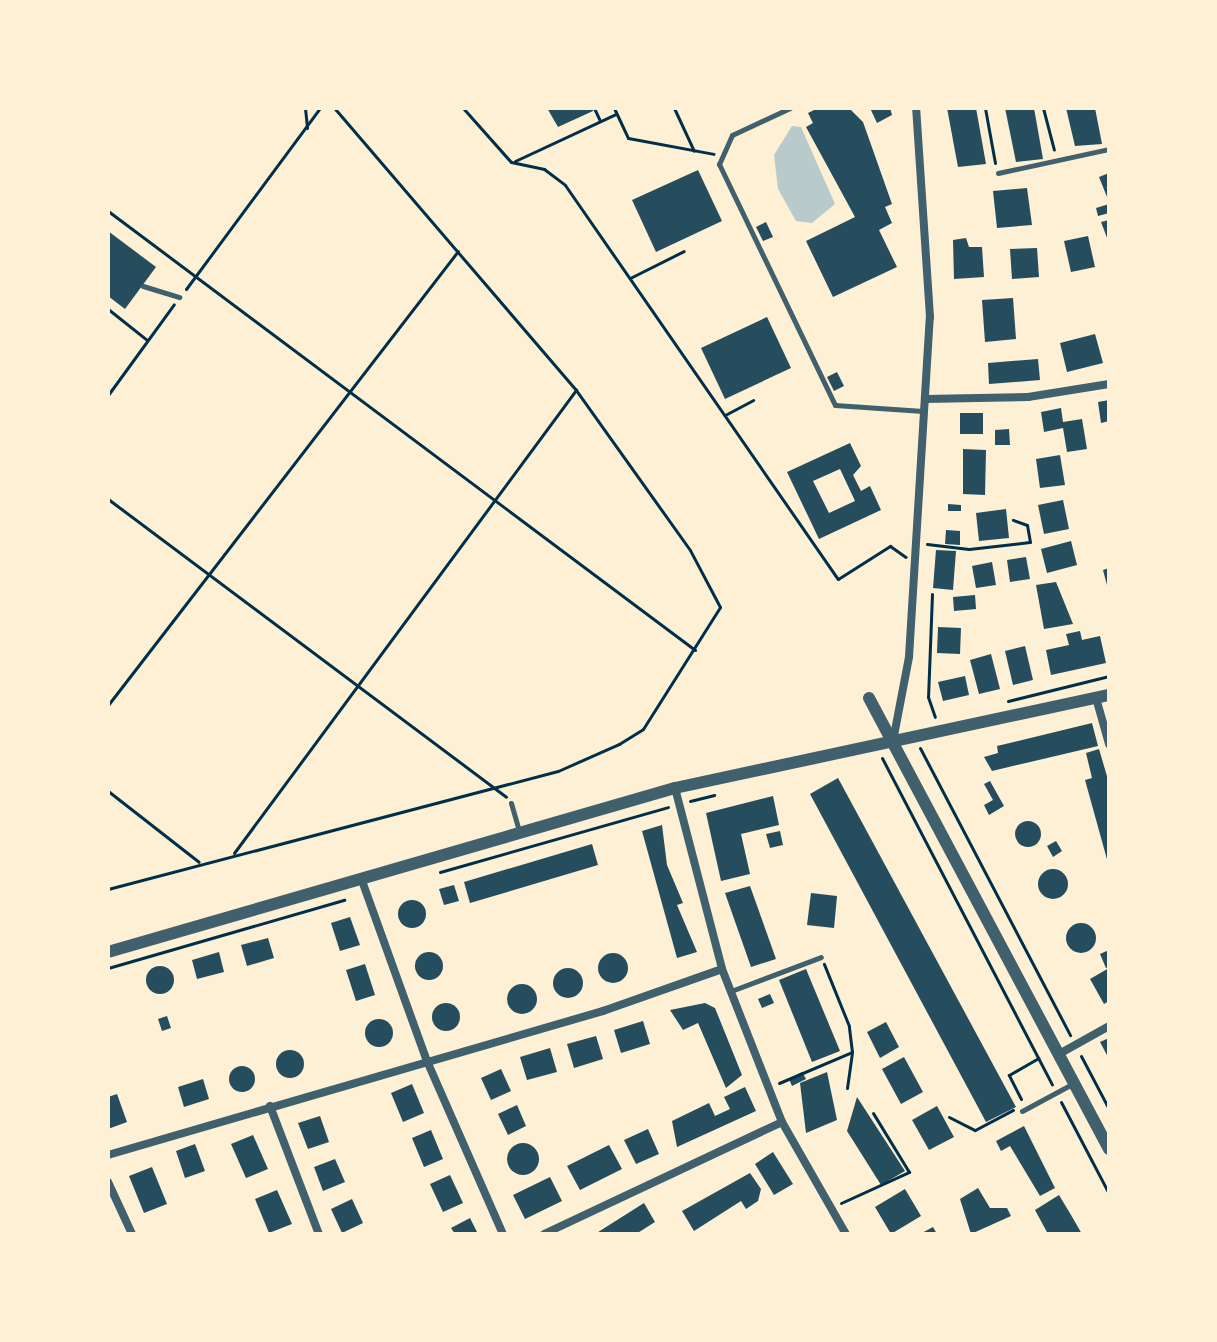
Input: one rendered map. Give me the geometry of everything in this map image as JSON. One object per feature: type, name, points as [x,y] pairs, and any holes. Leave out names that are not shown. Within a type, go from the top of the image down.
[{"type":"street","points":[[893,741],[909,657],[931,275],[916,108]]},
{"type":"street","points":[[925,399],[1028,397],[1109,384]]},
{"type":"street","points":[[108,952],[675,788],[1102,697],[1109,744]]},
{"type":"street","points":[[869,698],[1109,1149]]},
{"type":"street","points":[[675,788],[722,969],[782,1122],[846,1234]]},
{"type":"street","points":[[361,878],[427,1061],[503,1234]]},
{"type":"street","points":[[108,1155],[427,1061],[722,969]]},
{"type":"street","points":[[1059,1054],[1109,1026]]},
{"type":"street","points":[[270,1106],[319,1234]]},
{"type":"street","points":[[544,1234],[782,1122]]},
{"type":"street","points":[[108,1182],[132,1234]]},
{"type":"lane","points":[[790,108],[732,135],[718,155],[829,397],[857,411],[923,411]]},
{"type":"lane","points":[[998,173],[1109,149]]},
{"type":"lane","points":[[143,286],[179,297]]},
{"type":"lane","points":[[511,803],[520,832]]},
{"type":"lane","points":[[731,991],[821,957]]},
{"type":"lane","points":[[1022,1111],[1074,1083]]},
{"type":"path","points":[[305,108],[307,128]]},
{"type":"path","points":[[108,395],[320,108]]},
{"type":"path","points":[[108,889],[199,862],[558,771],[643,729],[695,650],[720,596],[576,390],[334,108]]},
{"type":"path","points":[[463,108],[511,162],[556,175],[838,579],[890,546],[897,556]]},
{"type":"path","points":[[594,108],[600,121]]},
{"type":"path","points":[[614,108],[628,138],[718,155]]},
{"type":"path","points":[[674,108],[694,151]]},
{"type":"path","points":[[985,108],[998,173]]},
{"type":"path","points":[[1043,108],[1057,161]]},
{"type":"path","points":[[511,162],[616,114]]},
{"type":"path","points":[[108,211],[695,650]]},
{"type":"path","points":[[108,705],[211,576],[347,387],[458,251]]},
{"type":"path","points":[[630,278],[684,251]]},
{"type":"path","points":[[108,309],[147,340]]},
{"type":"path","points":[[234,853],[576,390]]},
{"type":"path","points":[[723,416],[753,400]]},
{"type":"path","points":[[108,499],[356,689],[498,787],[511,803]]},
{"type":"path","points":[[914,540],[969,549],[1030,542],[1027,525],[1013,520]]},
{"type":"path","points":[[932,594],[928,697],[935,719]]},
{"type":"path","points":[[921,750],[1109,1109]]},
{"type":"path","points":[[874,759],[881,757],[1109,1194]]},
{"type":"path","points":[[108,791],[199,862]]},
{"type":"path","points":[[424,877],[726,792]]},
{"type":"path","points":[[108,968],[365,893]]},
{"type":"path","points":[[821,957],[849,1026],[852,1052],[847,1088]]},
{"type":"path","points":[[769,1088],[852,1052]]},
{"type":"path","points":[[949,1117],[975,1130],[1021,1106],[1009,1075],[1039,1058]]},
{"type":"path","points":[[832,1209],[909,1172],[873,1113]]},
{"type":"shaded area","points":[[792,126],[801,127],[835,204],[812,223],[796,221],[778,189],[774,155]]},
{"type":"building","points":[[547,108],[592,108],[593,111],[558,127]]},
{"type":"building","points":[[818,108],[849,108],[863,122],[892,204],[885,207],[892,223],[879,230],[897,267],[833,297],[806,241],[855,217],[806,127],[813,123],[808,113]]},
{"type":"building","points":[[870,108],[890,108],[892,115],[877,123]]},
{"type":"building","points":[[947,108],[976,108],[986,164],[958,167]]},
{"type":"building","points":[[1005,108],[1034,108],[1043,159],[1016,162]]},
{"type":"building","points":[[1066,108],[1095,108],[1102,144],[1075,146]]},
{"type":"building","points":[[698,170],[722,221],[656,252],[632,200]]},
{"type":"building","points":[[1109,173],[1109,202],[1099,177]]},
{"type":"building","points":[[1027,188],[1032,225],[997,228],[993,191]]},
{"type":"building","points":[[1109,204],[1109,213],[1098,216],[1096,208]]},
{"type":"building","points":[[1109,220],[1109,243],[1101,222]]},
{"type":"building","points":[[766,222],[773,237],[763,241],[756,227]]},
{"type":"building","points":[[108,231],[156,267],[125,309],[108,296]]},
{"type":"building","points":[[1088,236],[1095,267],[1071,272],[1064,241]]},
{"type":"building","points":[[966,238],[969,247],[982,247],[984,277],[954,279],[953,240]]},
{"type":"building","points":[[1037,248],[1039,277],[1012,279],[1010,249]]},
{"type":"building","points":[[1013,298],[1016,339],[985,342],[982,300]]},
{"type":"building","points":[[767,317],[791,368],[725,399],[701,348]]},
{"type":"building","points":[[1095,334],[1103,363],[1067,372],[1060,343]]},
{"type":"building","points":[[1038,359],[1040,380],[989,384],[988,363]]},
{"type":"building","points":[[837,372],[844,386],[834,391],[827,377]]},
{"type":"building","points":[[1109,400],[1109,421],[1101,423],[1098,402]]},
{"type":"building","points":[[1061,408],[1063,422],[1082,419],[1087,449],[1067,452],[1063,428],[1044,432],[1041,412]]},
{"type":"building","points":[[960,413],[983,413],[983,434],[960,434]]},
{"type":"building","points":[[1009,429],[1010,445],[995,445],[995,430]]},
{"type":"building","points":[[850,443],[861,466],[853,475],[861,491],[870,486],[881,510],[819,539],[787,472]],"holes":[[[840,469],[855,501],[829,513],[813,481]]]},
{"type":"building","points":[[963,449],[986,450],[985,495],[963,494]]},
{"type":"building","points":[[1060,455],[1065,485],[1040,488],[1036,459]]},
{"type":"building","points":[[1063,500],[1069,529],[1044,534],[1038,505]]},
{"type":"building","points":[[948,504],[961,505],[961,511],[948,511]]},
{"type":"building","points":[[1006,509],[1009,538],[979,541],[976,513]]},
{"type":"building","points":[[946,530],[960,531],[960,545],[945,544]]},
{"type":"building","points":[[1071,541],[1077,565],[1047,573],[1041,549]]},
{"type":"building","points":[[936,550],[956,551],[953,590],[933,588]]},
{"type":"building","points":[[1026,557],[1030,579],[1010,582],[1007,560]]},
{"type":"building","points":[[992,562],[996,585],[976,588],[972,566]]},
{"type":"building","points":[[1109,568],[1109,589],[1108,589],[1103,570]]},
{"type":"building","points":[[1056,582],[1073,624],[1044,629],[1036,585]]},
{"type":"building","points":[[975,595],[976,609],[954,611],[953,597]]},
{"type":"building","points":[[938,627],[961,628],[960,654],[937,653]]},
{"type":"building","points":[[1080,631],[1082,640],[1100,636],[1106,663],[1051,675],[1046,650],[1069,645],[1066,634]]},
{"type":"building","points":[[1025,646],[1033,680],[1013,685],[1005,651]]},
{"type":"building","points":[[991,654],[1000,689],[979,694],[970,660]]},
{"type":"building","points":[[965,676],[969,695],[943,701],[938,682]]},
{"type":"building","points":[[1092,723],[1098,746],[992,771],[984,757],[998,753],[997,746]]},
{"type":"building","points":[[1099,749],[1109,783],[1108,863],[1085,780],[1092,778],[1086,753]]},
{"type":"building","points":[[838,778],[1016,1107],[986,1122],[810,794]]},
{"type":"building","points":[[990,781],[1004,806],[989,815],[984,805],[993,800],[984,784]]},
{"type":"building","points":[[773,796],[779,825],[741,834],[750,874],[721,881],[706,813]]},
{"type":"building","points":[[1028,821],[1037,825],[1041,834],[1037,843],[1028,847],[1019,843],[1015,834],[1019,825]]},
{"type":"building","points":[[662,825],[667,865],[683,903],[677,905],[697,952],[677,958],[642,831]]},
{"type":"building","points":[[780,831],[783,845],[770,848],[766,834]]},
{"type":"building","points":[[1056,841],[1062,851],[1053,857],[1047,846]]},
{"type":"building","points":[[592,844],[598,865],[470,903],[464,882]]},
{"type":"building","points":[[1053,869],[1064,873],[1068,884],[1064,895],[1053,899],[1042,895],[1038,884],[1042,873]]},
{"type":"building","points":[[454,885],[459,901],[444,905],[439,889]]},
{"type":"building","points":[[750,886],[776,959],[751,967],[725,893]]},
{"type":"building","points":[[811,893],[837,896],[834,928],[807,925]]},
{"type":"building","points":[[412,900],[422,904],[426,914],[422,924],[412,928],[402,924],[398,914],[402,904]]},
{"type":"building","points":[[350,917],[360,945],[340,951],[331,923]]},
{"type":"building","points":[[1081,923],[1092,927],[1096,938],[1092,949],[1081,953],[1070,949],[1066,938],[1070,927]]},
{"type":"building","points":[[268,938],[274,958],[247,966],[241,945]]},
{"type":"building","points":[[1109,950],[1109,967],[1106,968],[1100,954]]},
{"type":"building","points":[[219,952],[224,972],[197,979],[192,960]]},
{"type":"building","points":[[429,952],[439,956],[443,966],[439,976],[429,980],[419,976],[415,966],[419,956]]},
{"type":"building","points":[[613,953],[623,958],[628,968],[623,978],[613,983],[603,978],[598,968],[603,958]]},
{"type":"building","points":[[365,964],[375,995],[356,1001],[346,970]]},
{"type":"building","points":[[160,966],[170,970],[174,980],[170,990],[160,994],[150,990],[146,980],[150,970]]},
{"type":"building","points":[[568,968],[579,972],[583,983],[579,994],[568,998],[557,994],[553,983],[557,972]]},
{"type":"building","points":[[1109,968],[1109,1001],[1104,1004],[1090,979]]},
{"type":"building","points":[[806,969],[840,1051],[812,1062],[779,980]]},
{"type":"building","points":[[522,984],[533,988],[537,999],[533,1010],[522,1014],[511,1010],[507,999],[511,988]]},
{"type":"building","points":[[770,994],[774,1003],[762,1008],[758,999]]},
{"type":"building","points":[[446,1003],[456,1007],[460,1017],[456,1027],[446,1031],[436,1027],[432,1017],[436,1007]]},
{"type":"building","points":[[705,1003],[715,1008],[742,1075],[726,1088],[698,1023],[683,1030],[670,1010]]},
{"type":"building","points":[[167,1016],[171,1028],[162,1031],[158,1019]]},
{"type":"building","points":[[379,1019],[389,1023],[393,1033],[389,1043],[379,1047],[369,1043],[365,1033],[369,1023]]},
{"type":"building","points":[[643,1021],[650,1044],[621,1053],[614,1030]]},
{"type":"building","points":[[886,1022],[899,1047],[880,1058],[867,1032]]},
{"type":"building","points":[[596,1036],[603,1059],[574,1068],[567,1044]]},
{"type":"building","points":[[1109,1038],[1109,1059],[1100,1042]]},
{"type":"building","points":[[550,1048],[557,1072],[527,1080],[520,1057]]},
{"type":"building","points":[[290,1050],[300,1054],[304,1064],[300,1074],[290,1078],[280,1074],[276,1064],[280,1054]]},
{"type":"building","points":[[904,1057],[923,1092],[901,1104],[882,1069]]},
{"type":"building","points":[[242,1066],[251,1070],[255,1079],[251,1088],[242,1092],[233,1088],[229,1079],[233,1070]]},
{"type":"building","points":[[501,1069],[511,1091],[491,1100],[481,1078]]},
{"type":"building","points":[[802,1072],[806,1079],[792,1086],[789,1079]]},
{"type":"building","points":[[827,1072],[837,1120],[806,1133],[800,1083]]},
{"type":"building","points":[[203,1079],[209,1099],[184,1107],[178,1087]]},
{"type":"building","points":[[412,1084],[424,1113],[403,1122],[391,1093]]},
{"type":"building","points":[[745,1087],[756,1111],[677,1147],[672,1121],[709,1103],[715,1116],[730,1109],[724,1097]]},
{"type":"building","points":[[117,1094],[127,1122],[108,1129],[108,1097]]},
{"type":"building","points":[[857,1097],[905,1171],[881,1185],[847,1131]]},
{"type":"building","points":[[517,1105],[526,1126],[508,1135],[498,1114]]},
{"type":"building","points":[[937,1106],[954,1137],[929,1150],[912,1120]]},
{"type":"building","points":[[320,1116],[329,1142],[308,1149],[298,1123]]},
{"type":"building","points":[[1024,1126],[1055,1188],[1040,1196],[1010,1146],[1001,1151],[996,1141]]},
{"type":"building","points":[[648,1129],[659,1154],[636,1164],[624,1140]]},
{"type":"building","points":[[431,1130],[443,1159],[424,1167],[412,1138]]},
{"type":"building","points":[[253,1135],[268,1169],[246,1178],[231,1144]]},
{"type":"building","points":[[523,1143],[534,1148],[539,1159],[534,1170],[523,1175],[512,1170],[507,1159],[512,1148]]},
{"type":"building","points":[[195,1144],[205,1171],[185,1178],[176,1151]]},
{"type":"building","points":[[609,1145],[622,1169],[580,1190],[567,1166]]},
{"type":"building","points":[[773,1152],[793,1184],[774,1195],[755,1164]]},
{"type":"building","points":[[335,1159],[345,1182],[323,1191],[314,1167]]},
{"type":"building","points":[[152,1167],[167,1204],[144,1213],[129,1176]]},
{"type":"building","points":[[750,1173],[761,1189],[758,1201],[746,1209],[741,1201],[694,1231],[682,1211]]},
{"type":"building","points":[[450,1175],[463,1203],[443,1212],[430,1184]]},
{"type":"building","points":[[550,1177],[562,1201],[525,1219],[513,1195]]},
{"type":"building","points":[[978,1188],[990,1208],[1007,1208],[1011,1216],[971,1234],[960,1199]]},
{"type":"building","points":[[905,1189],[921,1216],[891,1234],[875,1207]]},
{"type":"building","points":[[277,1190],[292,1224],[269,1233],[255,1199]]},
{"type":"building","points":[[1059,1195],[1082,1234],[1048,1234],[1035,1210]]},
{"type":"building","points":[[352,1199],[363,1223],[342,1233],[331,1209]]},
{"type":"building","points":[[644,1203],[655,1222],[636,1234],[595,1234]]},
{"type":"building","points":[[470,1218],[478,1234],[455,1234],[451,1228]]},
{"type":"building","points":[[933,1227],[937,1234],[920,1234]]}]
